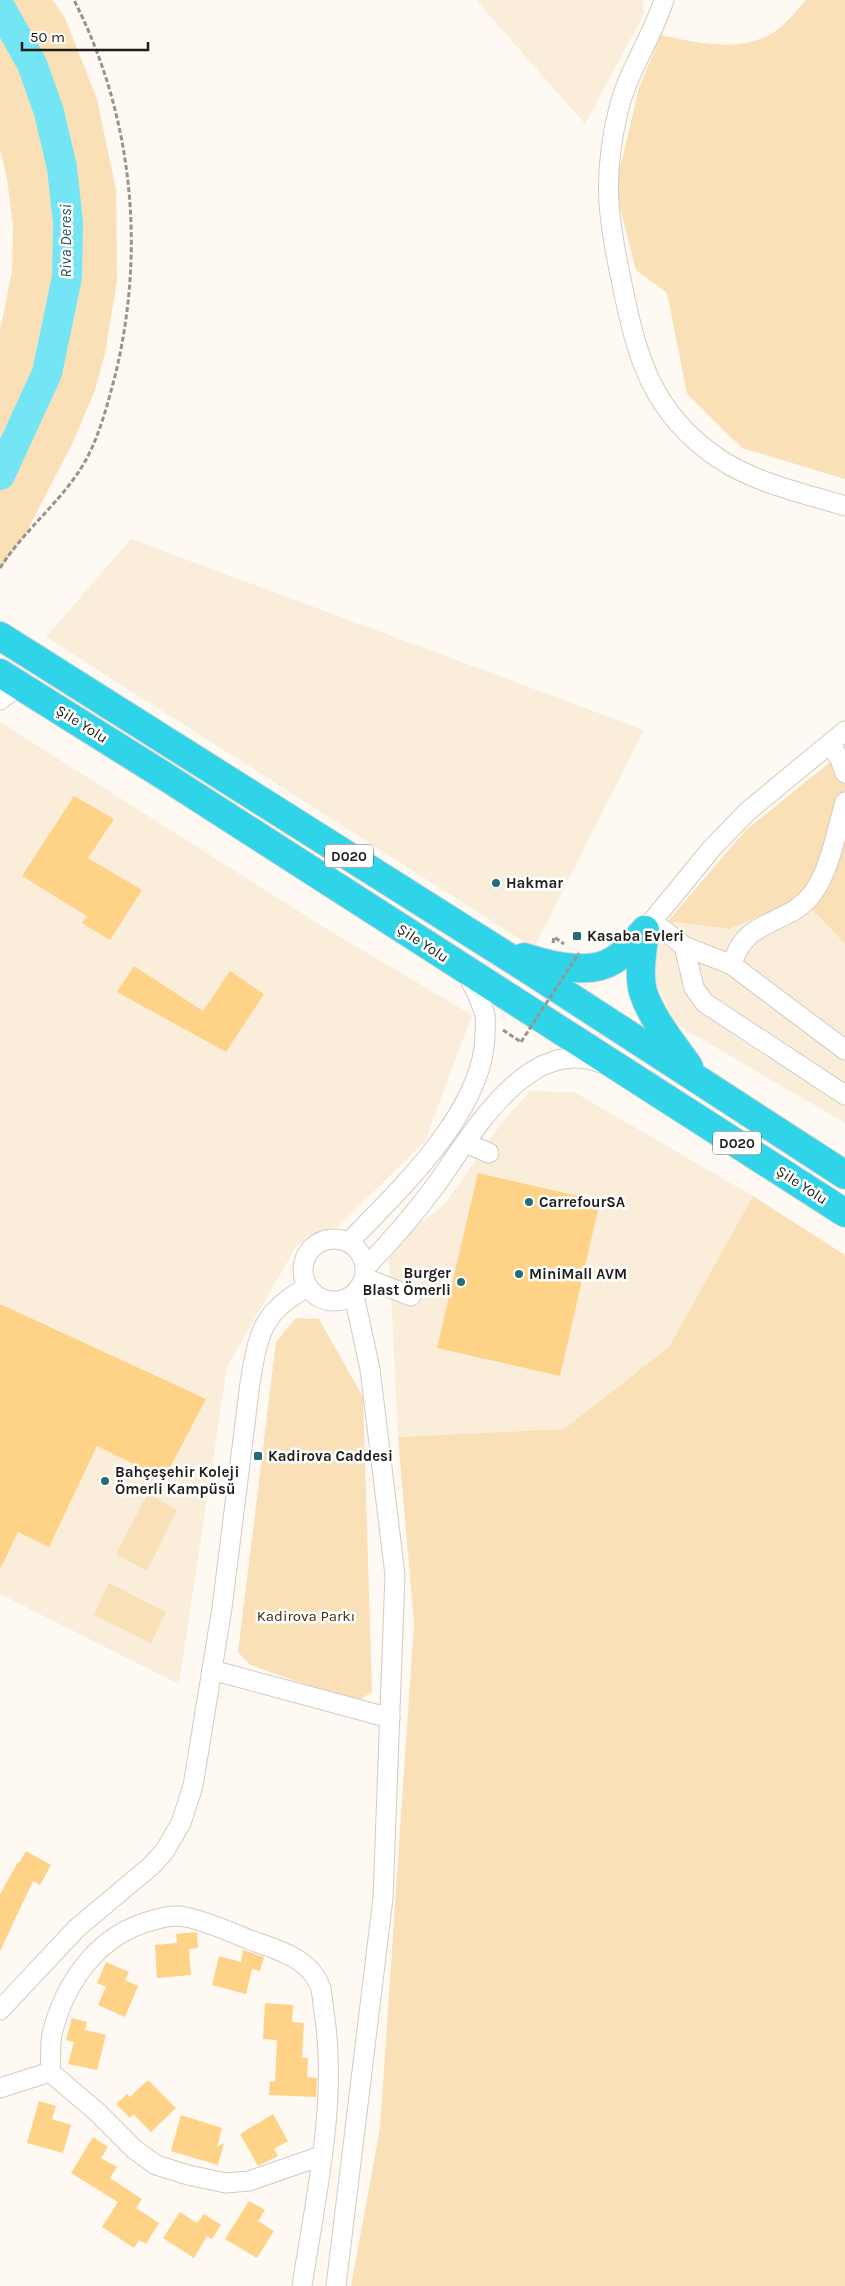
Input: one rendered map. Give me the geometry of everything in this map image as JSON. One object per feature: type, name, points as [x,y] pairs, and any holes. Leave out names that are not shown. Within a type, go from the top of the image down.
[{"type":"highway","name":"Şile Yolu","points":[[0,636],[496,948],[845,1175]]},
{"type":"highway","name":"Şile Yolu","points":[[6,686],[166,776],[845,1213]]},
{"type":"highway","points":[[496,948],[556,967],[597,967],[614,961],[648,926]]},
{"type":"highway","points":[[648,926],[641,969],[643,991],[653,1014],[697,1079]]},
{"type":"street","points":[[664,0],[631,75],[618,110],[609,153],[607,185],[610,227],[637,353],[650,382],[671,414],[693,438],[718,458],[746,474],[845,506]]},
{"type":"street","points":[[845,731],[748,811],[712,848],[648,926],[684,946],[732,965],[845,1050]]},
{"type":"street","points":[[830,744],[840,759],[845,773]]},
{"type":"street","points":[[732,965],[738,949],[748,935],[800,906],[813,893],[824,871],[845,802]]},
{"type":"street","points":[[684,946],[694,988],[705,1003],[845,1095]]},
{"type":"street","points":[[349,1242],[403,1187],[454,1122],[478,1075],[485,1051],[485,1016],[466,970]]},
{"type":"street","points":[[365,1272],[431,1192],[466,1143],[512,1085],[536,1069],[566,1057],[589,1058],[628,1074]]},
{"type":"street","points":[[466,1143],[489,1153]]},
{"type":"street","points":[[329,1238],[339,1238],[358,1248],[363,1257],[365,1272],[361,1287],[354,1295],[339,1300],[324,1299],[308,1287],[303,1267],[311,1248],[329,1238]]},
{"type":"street","points":[[365,1272],[411,1296]]},
{"type":"street","points":[[0,2010],[77,1928],[151,1866],[175,1835],[188,1807],[226,1581],[250,1383],[258,1342],[271,1314],[286,1300],[308,1287]]},
{"type":"street","points":[[336,2286],[383,1898],[395,1575],[370,1369],[354,1295]]},
{"type":"street","points":[[212,1670],[390,1718]]},
{"type":"street","points":[[50,2072],[52,2036],[62,2005],[74,1980],[90,1957],[114,1938],[134,1926],[158,1918],[184,1916],[284,1952],[309,1968],[320,1986],[329,2067],[321,2156],[302,2286]]},
{"type":"street","points":[[0,2088],[50,2072]]},
{"type":"street","points":[[50,2072],[97,2112],[134,2149],[156,2165],[188,2176],[226,2183],[249,2181],[321,2156]]},
{"type":"path","points":[[0,568],[31,526],[71,482],[92,447],[112,386],[127,319],[132,251],[130,198],[126,161],[101,61],[74,0]]},
{"type":"path","points":[[498,1028],[521,1042],[579,953]]},
{"type":"path","points":[[518,1029],[526,1034]]},
{"type":"shaded area","points":[[476,0],[643,0],[644,14],[585,124]]},
{"type":"shaded area","points":[[131,539],[644,730],[534,948],[46,637]]},
{"type":"shaded area","points":[[0,722],[322,926],[472,1015],[425,1141],[340,1225],[297,1245],[227,1367],[179,1684],[0,1594]]},
{"type":"shaded area","points":[[802,899],[845,944],[845,1123],[674,1023],[648,964],[668,921],[729,929]]},
{"type":"shaded area","points":[[530,1091],[574,1092],[753,1196],[669,1347],[564,1429],[398,1437],[389,1253],[395,1241],[444,1205],[503,1121]]},
{"type":"green space","points":[[0,0],[53,0],[65,18],[97,99],[116,190],[117,281],[105,353],[95,390],[73,442],[25,535],[0,570],[0,331],[12,271],[13,225],[7,178],[0,150]]},
{"type":"green space","points":[[806,0],[845,0],[845,479],[742,448],[687,394],[667,293],[636,270],[615,189],[639,88],[661,35],[705,43],[735,44],[750,42],[777,30],[789,20]]},
{"type":"green space","points":[[845,750],[845,944],[802,899],[729,929],[668,921],[745,831]]},
{"type":"green space","points":[[753,1196],[845,1255],[845,2286],[351,2286],[380,2128],[414,1623],[398,1437],[564,1429],[669,1347]]},
{"type":"green space","name":"Kadirova Parkı","points":[[296,1318],[319,1319],[363,1397],[372,1692],[356,1702],[250,1665],[238,1652],[276,1342]]},
{"type":"green space","points":[[148,1493],[177,1510],[147,1571],[116,1554]]},
{"type":"green space","points":[[109,1583],[166,1612],[151,1643],[94,1615]]},
{"type":"building","points":[[74,796],[114,819],[88,858],[142,890],[110,940],[82,923],[87,916],[22,876]]},
{"type":"building","points":[[134,966],[203,1011],[230,971],[264,994],[226,1052],[117,992]]},
{"type":"building","name":"MiniMall AVM","points":[[478,1173],[600,1201],[560,1376],[437,1348]]},
{"type":"building","points":[[0,1304],[206,1399],[164,1479],[97,1446],[49,1547],[18,1532],[0,1569]]},
{"type":"building","points":[[26,1851],[51,1865],[40,1885],[33,1881],[0,1951],[0,1894]]},
{"type":"building","points":[[197,1932],[198,1948],[189,1949],[191,1975],[157,1978],[155,1945],[177,1943],[176,1934]]},
{"type":"building","points":[[243,1950],[264,1957],[260,1971],[252,1969],[246,1994],[212,1985],[219,1956],[241,1962]]},
{"type":"building","points":[[106,1962],[129,1972],[125,1980],[138,1986],[125,2017],[98,2005],[106,1987],[97,1983]]},
{"type":"building","points":[[265,2003],[293,2005],[292,2022],[304,2023],[302,2058],[308,2058],[307,2077],[317,2078],[316,2097],[269,2095],[270,2081],[275,2082],[277,2040],[263,2039]]},
{"type":"building","points":[[72,2018],[87,2022],[85,2030],[106,2035],[97,2070],[68,2064],[74,2042],[66,2040]]},
{"type":"building","points":[[148,2080],[176,2108],[151,2132],[133,2114],[130,2118],[116,2104],[127,2094],[130,2097]]},
{"type":"building","points":[[39,2101],[56,2106],[52,2119],[71,2125],[63,2153],[27,2143]]},
{"type":"building","points":[[273,2114],[288,2141],[274,2149],[278,2156],[258,2166],[240,2134]]},
{"type":"building","points":[[181,2115],[222,2128],[217,2147],[224,2143],[218,2165],[171,2151]]},
{"type":"building","points":[[93,2137],[108,2147],[101,2158],[117,2167],[110,2178],[142,2199],[136,2208],[159,2223],[146,2244],[139,2240],[134,2248],[102,2227],[118,2202],[71,2173]]},
{"type":"building","points":[[249,2201],[265,2210],[258,2221],[274,2231],[257,2258],[225,2239]]},
{"type":"building","points":[[180,2212],[197,2223],[204,2214],[221,2225],[212,2239],[207,2236],[194,2258],[163,2238]]},
{"type":"waterway","name":"Riva Deresi","points":[[0,7],[32,64],[49,112],[62,168],[68,223],[67,277],[47,373],[0,475]]},
{"type":"place","name":"Hakmar","points":[[496,883]]},
{"type":"place","name":"Kasaba Evleri","points":[[577,936]]},
{"type":"place","name":"CarrefourSA","points":[[529,1202]]},
{"type":"place","name":"MiniMall AVM","points":[[519,1274]]},
{"type":"place","name":"Burger Blast Ömerli","points":[[461,1282]]},
{"type":"place","name":"Kadirova Caddesi","points":[[258,1456]]},
{"type":"place","name":"Bahçeşehir Koleji Ömerli Kampüsü","points":[[105,1481]]}]
